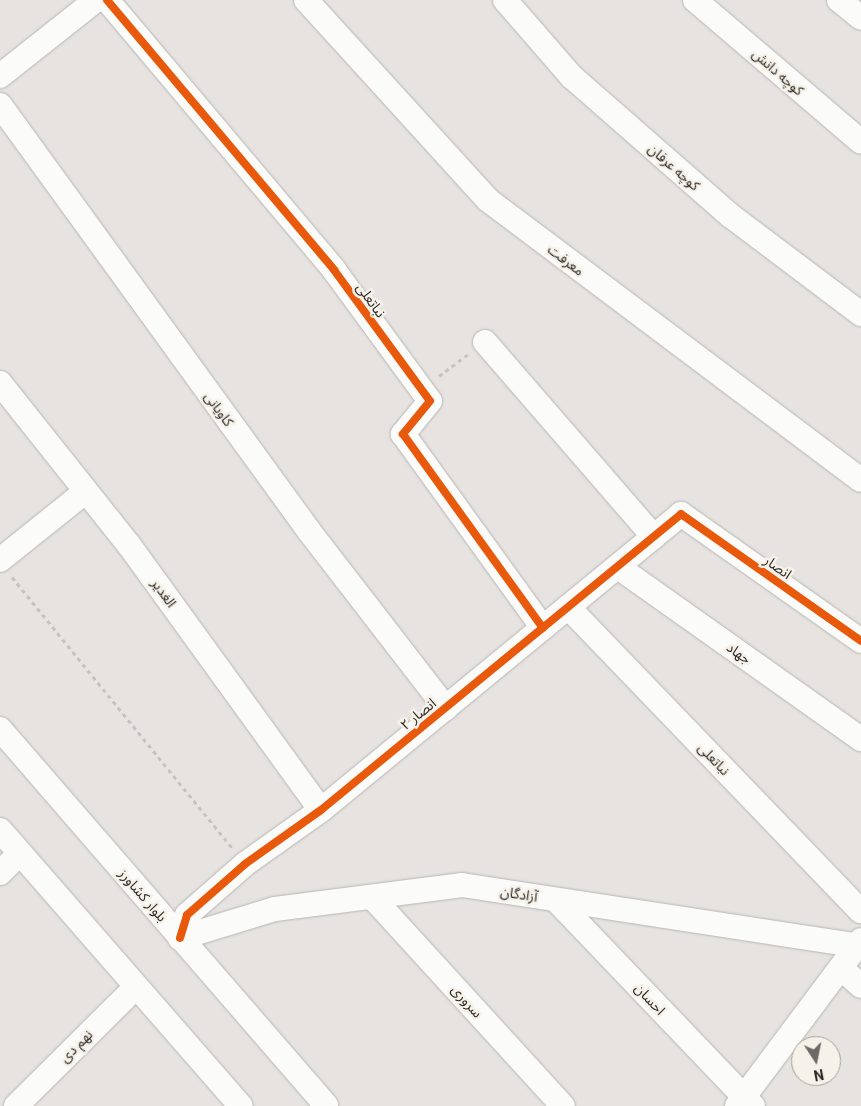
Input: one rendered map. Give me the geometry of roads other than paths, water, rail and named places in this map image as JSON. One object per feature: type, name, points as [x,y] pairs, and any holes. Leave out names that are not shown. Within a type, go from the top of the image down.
[{"type":"street","points":[[0,76],[96,0]]},
{"type":"street","name":"نباتعلی","points":[[108,0],[334,270],[430,401],[403,434],[543,628]]},
{"type":"street","name":"معرفت","points":[[306,0],[488,200],[861,480]]},
{"type":"street","name":"کوچه عرفان","points":[[505,0],[572,77],[730,216],[861,314]]},
{"type":"street","name":"کوچه دانش","points":[[695,0],[861,142]]},
{"type":"street","points":[[839,0],[861,18]]},
{"type":"street","name":"کاویانی","points":[[0,105],[309,531],[446,708]]},
{"type":"street","points":[[485,342],[654,537]]},
{"type":"street","name":"الغدیر","points":[[0,382],[85,492],[129,545],[321,810]]},
{"type":"street","points":[[3,565],[85,492]]},
{"type":"street","name":"انصار ۲","points":[[180,938],[187,915],[245,864],[321,810],[681,514]]},
{"type":"street","name":"انصار","points":[[681,514],[861,641]]},
{"type":"street","name":"جهاد","points":[[618,566],[861,739]]},
{"type":"street","name":"نباتعلی","points":[[568,607],[861,911]]},
{"type":"street","name":"بلوار کشاورز","points":[[3,737],[326,1106]]},
{"type":"street","points":[[0,830],[241,1106]]},
{"type":"street","points":[[0,873],[20,852]]},
{"type":"street","name":"آزادگان","points":[[180,938],[275,909],[462,885],[860,944]]},
{"type":"street","name":"سروری","points":[[372,897],[563,1106]]},
{"type":"street","name":"احسان","points":[[556,900],[744,1103]]},
{"type":"street","points":[[744,1103],[860,944]]},
{"type":"street","points":[[842,968],[861,986]]},
{"type":"street","name":"نهم دی","points":[[16,1106],[136,987]]}]
